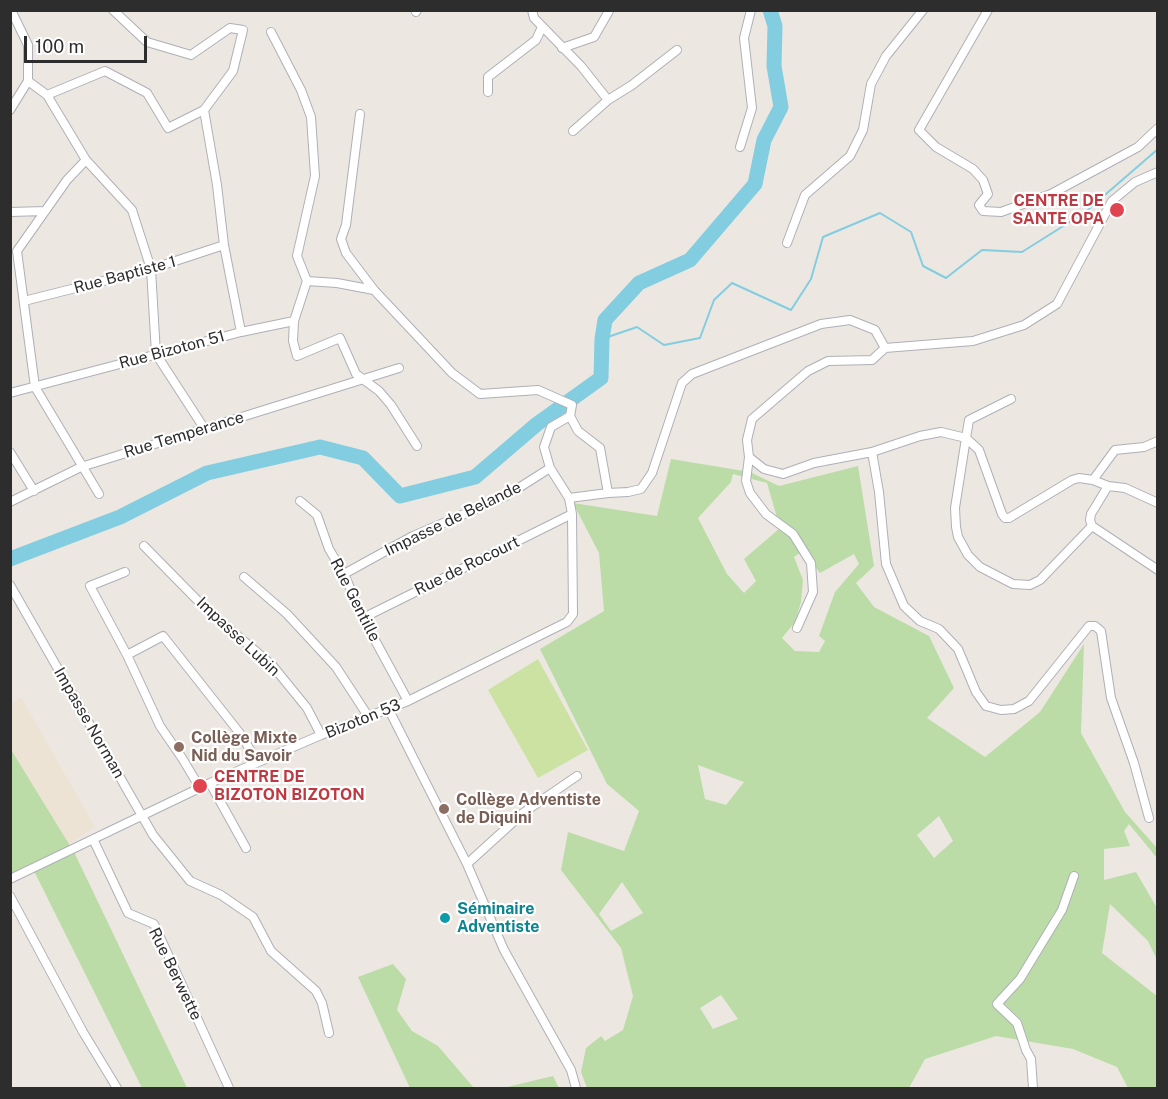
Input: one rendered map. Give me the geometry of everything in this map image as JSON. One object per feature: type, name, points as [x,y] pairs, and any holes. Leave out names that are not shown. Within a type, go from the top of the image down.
[{"type":"street","points":[[10,110],[28,81],[28,45],[11,10]]},
{"type":"street","points":[[47,95],[105,71],[147,93],[168,128],[204,110],[233,71],[243,30],[230,28],[191,55],[147,42],[113,10]]},
{"type":"street","points":[[532,10],[534,18],[581,66],[608,100]]},
{"type":"street","points":[[740,147],[752,108],[744,38],[751,10]]},
{"type":"street","points":[[787,243],[805,195],[850,156],[863,130],[871,84],[886,56],[923,10]]},
{"type":"street","points":[[988,10],[919,130],[936,147],[973,169],[983,180],[988,194],[979,205],[984,211],[1001,212],[1051,194],[1138,147],[1158,128]]},
{"type":"street","points":[[562,48],[594,37],[609,11]]},
{"type":"street","points":[[488,92],[488,77],[536,40],[542,27]]},
{"type":"street","points":[[271,32],[301,90],[311,117],[315,176],[297,256],[307,281],[294,321],[293,341],[297,356],[340,338],[356,374],[379,391],[391,405],[417,446]]},
{"type":"street","points":[[573,131],[608,100],[642,78],[677,50]]},
{"type":"street","points":[[28,81],[47,95],[86,159],[132,210],[151,269],[156,354],[204,428]]},
{"type":"street","points":[[204,110],[217,185],[224,245],[242,332]]},
{"type":"street","points":[[360,114],[346,225],[342,239],[346,253],[374,290],[452,373],[480,394],[538,390],[572,405],[570,416],[578,431],[600,448],[608,493]]},
{"type":"street","points":[[86,159],[67,180],[17,251],[35,387],[99,494]]},
{"type":"street","points":[[796,627],[813,592],[811,563],[793,534],[766,514],[750,493],[746,481],[749,457],[747,440],[752,419],[808,371],[828,361],[872,360],[885,348],[973,341],[1024,325],[1057,304],[1112,201],[1135,182],[1158,172]]},
{"type":"street","points":[[10,212],[45,212]]},
{"type":"street","name":"Rue Baptiste 1","points":[[24,301],[151,269],[224,245]]},
{"type":"street","points":[[307,281],[337,283],[374,290]]},
{"type":"street","points":[[569,498],[641,489],[652,473],[682,383],[692,374],[821,324],[850,320],[875,330],[885,348]]},
{"type":"street","name":"Rue Bizoton 51","points":[[10,393],[242,332],[294,321]]},
{"type":"street","name":"Rue Temperance","points":[[10,502],[81,467],[399,368]]},
{"type":"street","points":[[1011,399],[969,420],[955,508],[956,527],[968,555],[980,567],[1013,584],[1030,585],[1040,580],[1092,526]]},
{"type":"street","points":[[550,468],[544,447],[551,427],[570,416]]},
{"type":"street","points":[[749,457],[764,469],[783,474],[814,463],[872,452],[920,436],[941,432],[966,438],[979,450],[1005,518],[1010,518],[1079,478],[1125,488],[1158,503]]},
{"type":"street","points":[[1093,480],[1115,450],[1144,447],[1158,441]]},
{"type":"street","points":[[10,452],[34,491]]},
{"type":"street","points":[[872,452],[879,492],[886,564],[899,595],[904,606],[920,621],[939,629],[958,649],[976,692],[986,706],[1001,710],[1014,710],[1029,701],[1089,626],[1095,626],[1101,631],[1111,698],[1134,763],[1149,818]]},
{"type":"street","name":"Bizoton 53","points":[[10,879],[256,762],[408,701],[571,619],[573,614],[572,514],[569,498],[550,468]]},
{"type":"street","name":"Impasse de Belande","points":[[344,574],[413,536],[506,496],[550,468]]},
{"type":"street","points":[[1108,486],[1091,514],[1092,526],[1158,570]]},
{"type":"street","name":"Rue Gentille","points":[[300,501],[316,515],[329,549],[344,574],[363,618],[408,701]]},
{"type":"street","name":"Rue de Rocourt","points":[[363,618],[572,514]]},
{"type":"street","name":"Impasse Lubin","points":[[144,546],[205,608],[272,665],[307,708],[321,735]]},
{"type":"street","points":[[125,572],[90,586],[160,726],[200,788]]},
{"type":"street","points":[[244,577],[287,614],[336,667],[368,716]]},
{"type":"street","name":"Impasse Norman","points":[[10,585],[153,835],[190,881],[221,895],[253,916],[271,951],[316,991],[322,1003],[329,1033]]},
{"type":"street","points":[[127,656],[163,636],[242,736],[256,762]]},
{"type":"street","points":[[388,708],[467,864],[504,950],[571,1070],[576,1089]]},
{"type":"street","points":[[467,864],[523,813],[577,776]]},
{"type":"street","points":[[210,783],[246,848]]},
{"type":"street","name":"Rue Berwette","points":[[93,839],[128,913],[154,924],[229,1089]]},
{"type":"street","points":[[1033,1089],[1031,1059],[1017,1023],[997,1004],[1020,980],[1062,910],[1074,876]]},
{"type":"street","points":[[10,896],[117,1089]]},
{"type":"shaded area","points":[[21,697],[95,827],[42,861],[11,809],[10,705]]},
{"type":"green space","points":[[671,459],[750,472],[779,486],[858,466],[874,566],[856,583],[874,607],[929,636],[954,688],[927,718],[985,757],[1040,712],[1084,644],[1081,733],[1125,812],[1157,848],[1157,858],[1129,824],[1124,831],[1130,846],[1104,849],[1104,880],[1136,872],[1157,908],[1157,960],[1148,941],[1110,904],[1102,953],[1157,996],[1157,1088],[1128,1088],[1117,1067],[1073,1049],[996,1036],[925,1059],[909,1088],[587,1088],[581,1072],[586,1048],[601,1036],[605,1041],[623,1030],[633,996],[621,948],[561,870],[568,832],[624,851],[639,811],[607,784],[540,649],[604,611],[599,553],[573,503],[657,516]],"holes":[[[733,474],[767,483],[780,528],[744,559],[756,581],[744,593],[727,574],[698,518],[731,482]],[[803,551],[820,573],[854,554],[859,564],[835,592],[819,636],[825,641],[819,652],[795,651],[782,638],[795,622],[801,602],[803,580],[794,557]],[[698,765],[744,782],[726,805],[705,799]],[[939,816],[953,841],[934,858],[917,835]],[[622,882],[643,913],[611,931],[599,914]],[[721,995],[738,1019],[713,1029],[700,1008]]]},
{"type":"green space","points":[[538,659],[588,750],[538,778],[488,690]]},
{"type":"green space","points":[[10,748],[75,854],[187,1088],[142,1088],[33,869],[11,880]]},
{"type":"green space","points":[[393,964],[406,979],[397,1010],[412,1031],[438,1046],[474,1088],[410,1088],[358,977]]},
{"type":"green space","points":[[553,1076],[559,1088],[503,1088]]},
{"type":"waterway","points":[[10,559],[120,517],[207,473],[320,447],[363,458],[400,496],[475,477],[537,424],[601,378],[605,320],[639,283],[690,260],[755,184],[764,140],[781,107],[774,66],[775,26],[770,10]]},
{"type":"waterway","points":[[602,339],[637,327],[664,345],[700,338],[714,300],[732,283],[791,310],[811,279],[823,237],[880,213],[911,232],[923,266],[946,278],[982,250],[1022,252],[1084,213],[1158,149]]},
{"type":"place","name":"CENTRE DE SANTE OPA","points":[[1117,210]]},
{"type":"place","name":"Collège Mixte Nid du Savoir","points":[[179,747]]},
{"type":"place","name":"CENTRE DE BIZOTON BIZOTON","points":[[200,786]]},
{"type":"place","name":"Collège Adventiste de Diquini","points":[[444,809]]},
{"type":"place","name":"Séminaire Adventiste","points":[[445,918]]}]
